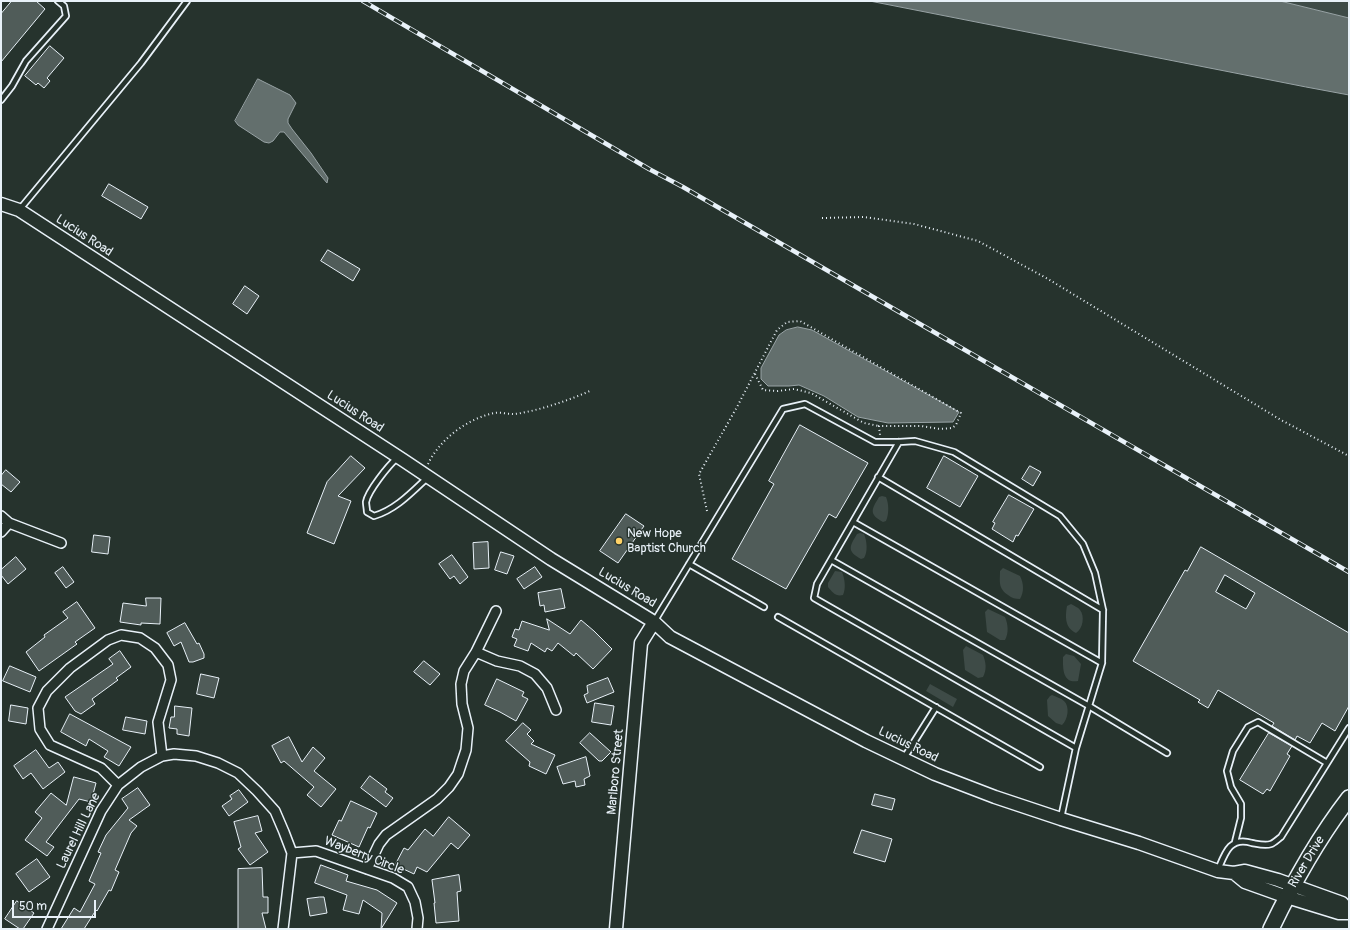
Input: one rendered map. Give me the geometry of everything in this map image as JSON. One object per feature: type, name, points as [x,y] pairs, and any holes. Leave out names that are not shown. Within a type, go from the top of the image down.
[{"type":"main road","name":"River Drive","points":[[1271,929],[1290,891],[1335,817],[1349,798]]},
{"type":"street","name":"Lucius Road","points":[[1,204],[19,210],[426,475],[551,559],[654,622],[670,637],[903,759],[935,774],[987,794],[1139,843],[1218,871],[1234,872],[1245,882],[1290,891],[1339,913],[1349,912]]},
{"type":"street","points":[[1,516],[9,523],[61,542]]},
{"type":"street","points":[[1,532],[9,523]]},
{"type":"street","points":[[367,869],[379,844],[386,835],[437,799],[449,787],[458,774],[466,750],[468,728],[462,704],[461,684],[464,671],[476,652],[496,611]]},
{"type":"street","name":"Marlboro Street","points":[[616,929],[640,643],[654,622]]},
{"type":"street","points":[[118,785],[101,768],[50,745],[40,729],[38,708],[47,691],[70,668],[108,640],[121,635],[140,638],[155,648],[168,666],[171,680],[158,722],[162,756]]},
{"type":"street","points":[[476,652],[497,661],[520,666],[535,674],[547,688],[556,710]]},
{"type":"street","name":"Laurel Hill Lane","points":[[47,929],[101,811],[118,785],[141,767],[162,756],[174,754],[196,756],[218,762],[238,774],[257,791],[275,811],[292,853],[283,929]]},
{"type":"street","name":"Wayberry Circle","points":[[292,853],[316,851],[393,878],[408,887],[415,902],[418,918],[417,929]]},
{"type":"lane","points":[[1,100],[12,86],[26,62],[66,16],[64,6],[58,1]]},
{"type":"lane","points":[[19,210],[141,63],[186,1]]},
{"type":"lane","points":[[654,622],[783,409],[805,404],[875,442],[915,441],[954,452],[1060,516],[1083,544],[1095,573],[1103,610],[1102,663],[1076,748],[1061,819]]},
{"type":"lane","points":[[899,442],[817,584],[814,598],[1076,748]]},
{"type":"lane","points":[[398,457],[389,465],[366,501],[367,512],[370,514],[374,516],[384,514],[399,504],[426,475]]},
{"type":"lane","points":[[878,477],[1103,610]]},
{"type":"lane","points":[[853,522],[1102,663]]},
{"type":"lane","points":[[831,560],[1089,706],[1167,753]]},
{"type":"lane","points":[[689,564],[764,607]]},
{"type":"lane","points":[[778,617],[1040,767]]},
{"type":"lane","points":[[903,759],[936,707]]},
{"type":"lane","points":[[1218,871],[1226,850],[1235,842],[1241,818],[1240,804],[1231,787],[1227,771],[1233,751],[1248,727],[1258,722],[1328,763]]},
{"type":"lane","points":[[1235,842],[1247,841],[1260,845],[1271,844],[1281,837],[1349,728]]},
{"type":"path","points":[[822,218],[864,217],[914,224],[978,241],[1048,279],[1281,420],[1349,456]]},
{"type":"path","points":[[707,511],[699,474],[737,407],[777,330],[787,322],[800,321],[961,413],[956,425],[952,428],[879,426],[880,442]]},
{"type":"path","points":[[426,475],[432,456],[454,432],[472,421],[495,413],[513,414],[531,411],[568,400],[592,390]]},
{"type":"shaded area","points":[[870,1],[1280,1],[1349,18],[1349,95],[1306,87]]},
{"type":"shaded area","points":[[1280,1],[1349,1],[1349,18]]},
{"type":"shaded area","points":[[258,79],[290,95],[296,103],[288,119],[288,123],[328,178],[327,183],[284,132],[280,132],[273,141],[269,143],[264,142],[238,125],[235,121]]},
{"type":"shaded area","points":[[798,327],[812,330],[959,412],[953,422],[888,423],[858,417],[824,396],[799,385],[768,386],[761,379],[761,368],[779,335],[786,330]]},
{"type":"shaded area","points":[[879,497],[886,497],[888,503],[888,515],[886,521],[883,522],[873,514],[873,508]]},
{"type":"shaded area","points":[[857,534],[864,534],[867,546],[865,556],[861,559],[851,551],[851,545]]},
{"type":"shaded area","points":[[1003,568],[1020,576],[1023,588],[1020,599],[1009,596],[1001,587],[1000,571]]},
{"type":"shaded area","points":[[835,571],[842,572],[843,575],[845,587],[843,595],[836,595],[828,587],[828,583]]},
{"type":"shaded area","points":[[1071,604],[1077,607],[1082,613],[1082,626],[1076,633],[1072,631],[1067,622],[1067,606]]},
{"type":"shaded area","points":[[988,609],[1005,617],[1008,628],[1005,640],[1000,640],[987,632],[985,612]]},
{"type":"shaded area","points":[[966,646],[983,655],[986,666],[983,677],[978,678],[965,670],[963,650]]},
{"type":"shaded area","points":[[1066,654],[1074,656],[1081,664],[1078,681],[1069,680],[1064,674],[1063,657]]},
{"type":"shaded area","points":[[930,684],[957,699],[953,707],[926,691]]},
{"type":"shaded area","points":[[1052,695],[1063,700],[1068,709],[1066,720],[1062,725],[1056,723],[1048,716],[1047,700]]},
{"type":"building","points":[[12,1],[36,1],[45,9],[1,62],[1,14]]},
{"type":"building","points":[[50,46],[64,58],[47,78],[50,81],[44,88],[38,83],[36,85],[25,76]]},
{"type":"building","points":[[109,184],[148,207],[141,219],[102,196]]},
{"type":"building","points":[[328,250],[360,269],[353,281],[321,261]]},
{"type":"building","points":[[245,286],[259,296],[247,314],[233,304]]},
{"type":"building","points":[[800,425],[868,463],[836,518],[829,514],[786,589],[732,559],[774,484],[769,481]]},
{"type":"building","points":[[351,456],[365,468],[338,496],[351,501],[334,544],[307,533],[327,482]]},
{"type":"building","points":[[944,456],[978,476],[960,507],[927,488]]},
{"type":"building","points":[[1030,466],[1041,472],[1033,486],[1022,479]]},
{"type":"building","points":[[6,470],[20,482],[11,492],[1,484],[1,476]]},
{"type":"building","points":[[1009,495],[1034,509],[1018,536],[1016,535],[1013,542],[992,529],[995,523],[993,522]]},
{"type":"building","points":[[626,514],[644,526],[618,563],[600,551]]},
{"type":"building","points":[[94,535],[110,537],[108,554],[92,552]]},
{"type":"building","points":[[488,542],[489,568],[474,569],[473,543]]},
{"type":"building","points":[[1201,547],[1349,633],[1349,706],[1335,731],[1322,723],[1310,743],[1297,736],[1295,740],[1272,726],[1274,723],[1218,690],[1208,708],[1198,702],[1200,700],[1133,661],[1185,570],[1187,571]],"holes":[[[1225,575],[1255,593],[1246,609],[1216,592]]]},
{"type":"building","points":[[501,552],[514,556],[507,574],[495,570]]},
{"type":"building","points":[[452,555],[468,577],[460,584],[454,576],[450,579],[439,564]]},
{"type":"building","points":[[16,557],[26,569],[8,584],[1,575],[1,570]]},
{"type":"building","points":[[63,567],[74,582],[66,588],[55,573]]},
{"type":"building","points":[[535,567],[542,577],[524,589],[517,579]]},
{"type":"building","points":[[561,589],[565,608],[545,612],[544,605],[540,606],[538,593]]},
{"type":"building","points":[[146,598],[161,598],[160,624],[141,623],[141,625],[120,622],[123,603],[146,606]]},
{"type":"building","points":[[77,602],[95,628],[75,642],[77,644],[39,671],[26,652],[45,637],[44,635],[68,618],[63,612]]},
{"type":"building","points":[[547,619],[570,634],[581,620],[612,649],[593,669],[576,653],[574,656],[558,643],[552,651],[547,648],[545,652],[531,643],[528,651],[514,646],[517,639],[512,637],[515,629],[519,630],[522,621],[549,630]]},
{"type":"building","points":[[185,623],[197,644],[199,643],[204,654],[204,658],[189,662],[181,642],[174,646],[167,633]]},
{"type":"building","points":[[120,651],[131,667],[116,678],[118,680],[92,699],[95,704],[81,714],[75,711],[65,697],[113,664],[109,659]]},
{"type":"building","points":[[424,661],[440,674],[430,685],[414,672]]},
{"type":"building","points":[[10,666],[36,677],[30,692],[3,681]]},
{"type":"building","points":[[201,674],[219,678],[214,698],[197,694]]},
{"type":"building","points":[[608,678],[614,692],[587,703],[584,695],[588,693],[587,686]]},
{"type":"building","points":[[497,679],[524,692],[522,696],[528,699],[516,721],[485,705]]},
{"type":"building","points":[[595,703],[614,706],[611,725],[592,722]]},
{"type":"building","points":[[11,705],[28,708],[26,724],[9,721]]},
{"type":"building","points":[[175,706],[192,708],[189,736],[177,734],[177,729],[169,728],[171,717],[174,717]]},
{"type":"building","points":[[70,714],[131,747],[119,766],[104,757],[108,751],[89,739],[86,746],[61,732]]},
{"type":"building","points":[[126,717],[147,721],[145,734],[123,730]]},
{"type":"building","points":[[523,723],[531,730],[527,734],[534,741],[531,744],[555,755],[546,774],[529,766],[530,762],[506,741]]},
{"type":"building","points":[[590,733],[611,752],[602,761],[599,761],[580,743]]},
{"type":"building","points":[[1269,733],[1292,746],[1287,754],[1290,756],[1270,791],[1267,789],[1263,794],[1240,780]]},
{"type":"building","points":[[289,737],[302,762],[313,747],[325,758],[314,771],[336,789],[321,807],[307,795],[314,787],[284,761],[281,763],[272,746]]},
{"type":"building","points":[[36,750],[49,768],[58,762],[65,772],[43,789],[31,773],[23,779],[14,766]]},
{"type":"building","points":[[586,757],[590,776],[584,779],[585,785],[576,787],[575,781],[563,784],[557,767]]},
{"type":"building","points":[[370,776],[387,789],[385,792],[393,798],[386,807],[361,788]]},
{"type":"building","points":[[74,777],[96,783],[91,802],[79,799],[46,842],[54,847],[47,856],[25,840],[42,818],[35,812],[51,793],[66,805]]},
{"type":"building","points":[[138,788],[150,805],[129,820],[137,826],[131,833],[115,870],[119,872],[111,891],[109,890],[97,911],[96,910],[84,929],[61,929],[74,908],[80,912],[95,884],[89,881],[101,853],[98,852],[106,835],[128,808],[122,799]]},
{"type":"building","points":[[239,790],[248,802],[229,816],[222,806],[232,799],[230,796]]},
{"type":"building","points":[[875,794],[895,799],[892,810],[872,805]]},
{"type":"building","points":[[351,801],[377,813],[370,828],[368,827],[359,847],[332,835],[339,820],[341,821]]},
{"type":"building","points":[[258,816],[262,831],[255,833],[268,852],[250,865],[238,849],[241,847],[234,822]]},
{"type":"building","points":[[449,817],[470,835],[458,849],[451,843],[427,872],[417,867],[414,874],[395,865],[404,848],[408,850],[425,829],[433,836]]},
{"type":"building","points":[[862,830],[892,839],[885,862],[854,853]]},
{"type":"building","points":[[37,859],[50,877],[29,892],[16,874]]},
{"type":"building","points":[[321,865],[348,875],[346,881],[377,890],[397,903],[381,929],[382,913],[363,900],[359,914],[343,910],[347,895],[315,883]]},
{"type":"building","points":[[262,868],[263,897],[268,897],[268,913],[262,913],[266,929],[238,929],[238,869]]},
{"type":"building","points":[[459,875],[461,891],[457,892],[459,921],[436,923],[432,880]]},
{"type":"building","points":[[324,897],[327,913],[310,916],[307,899]]},
{"type":"building","points":[[17,901],[34,913],[23,929],[20,929],[5,919]]},
{"type":"railway","points":[[363,1],[649,169],[683,187],[1349,572]]},
{"type":"place","name":"New Hope Baptist Church","points":[[619,541]]}]
